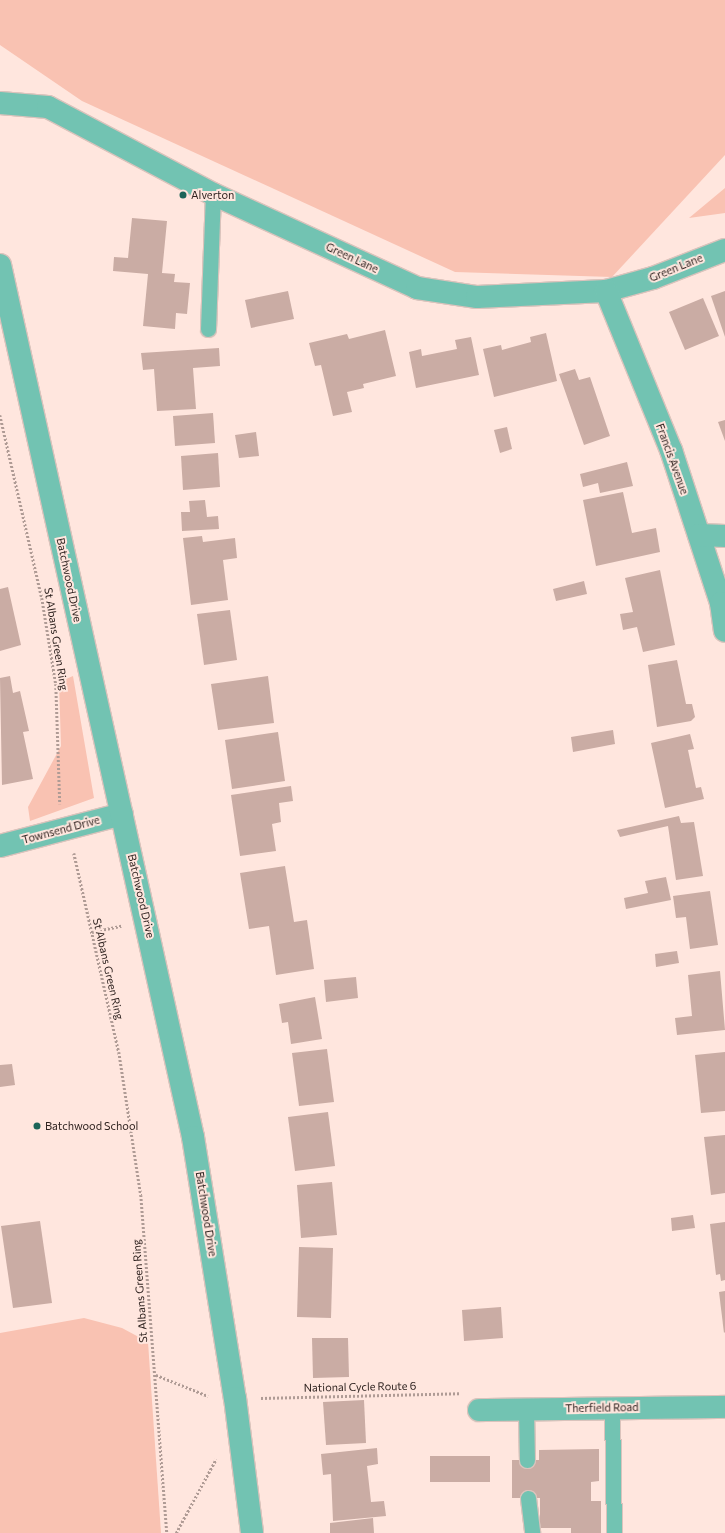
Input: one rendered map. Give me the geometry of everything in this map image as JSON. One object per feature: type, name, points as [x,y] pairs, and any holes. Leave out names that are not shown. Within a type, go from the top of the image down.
[{"type":"street","name":"Green Lane","points":[[0,103],[48,107],[213,194],[417,288],[477,297],[606,291],[653,278],[725,250]]},
{"type":"street","name":"Batchwood Drive","points":[[0,265],[193,1137],[235,1398],[252,1533]]},
{"type":"street","name":"Francis Avenue","points":[[606,291],[671,450],[721,603],[725,631]]},
{"type":"street","points":[[699,535],[725,536]]},
{"type":"street","name":"Townsend Drive","points":[[0,846],[122,814]]},
{"type":"street","name":"Therfield Road","points":[[479,1410],[612,1407],[725,1407]]},
{"type":"lane","points":[[208,329],[213,194]]},
{"type":"lane","points":[[612,1407],[614,1533]]},
{"type":"lane","points":[[526,1409],[527,1460]]},
{"type":"lane","points":[[528,1498],[532,1533]]},
{"type":"path","name":"St Albans Green Ring","points":[[0,415],[42,598],[55,676],[60,803],[65,829],[73,850],[119,1052],[141,1195],[156,1374],[167,1533]]},
{"type":"path","points":[[92,932],[126,925]]},
{"type":"path","points":[[156,1374],[211,1397]]},
{"type":"path","name":"National Cycle Route 6","points":[[256,1398],[464,1393]]},
{"type":"path","points":[[176,1533],[217,1456]]},
{"type":"shaded area","points":[[0,0],[725,0],[725,155],[612,277],[455,272],[82,101],[0,45]]},
{"type":"shaded area","points":[[725,188],[725,213],[689,218]]},
{"type":"shaded area","points":[[73,676],[94,798],[30,821],[28,807],[61,746],[59,682]]},
{"type":"shaded area","points":[[84,1318],[122,1328],[148,1342],[161,1533],[0,1533],[0,1333]]},
{"type":"building","points":[[132,218],[167,221],[162,273],[175,274],[174,282],[190,283],[187,314],[176,313],[175,329],[143,326],[148,274],[113,271],[114,257],[128,258]]},
{"type":"building","points":[[288,291],[294,319],[251,328],[245,300]]},
{"type":"building","points":[[725,291],[725,337],[711,296]]},
{"type":"building","points":[[703,298],[719,336],[685,350],[669,312]]},
{"type":"building","points":[[385,330],[396,376],[363,384],[364,388],[347,392],[352,412],[333,416],[321,365],[315,366],[309,343],[347,334],[349,339]]},
{"type":"building","points":[[546,333],[557,381],[494,397],[483,349],[501,345],[502,350],[531,342],[530,337]]},
{"type":"building","points":[[471,337],[479,375],[416,388],[409,352],[421,349],[422,356],[457,349],[455,340]]},
{"type":"building","points":[[219,348],[220,366],[193,368],[196,409],[157,411],[154,369],[143,370],[141,353]]},
{"type":"building","points":[[575,369],[579,380],[590,377],[610,436],[584,445],[559,374]]},
{"type":"building","points":[[213,413],[215,443],[175,446],[173,416]]},
{"type":"building","points":[[725,420],[725,441],[718,422]]},
{"type":"building","points":[[507,427],[512,449],[500,453],[494,430]]},
{"type":"building","points":[[256,432],[259,456],[239,458],[235,435]]},
{"type":"building","points":[[218,453],[220,487],[183,490],[181,456]]},
{"type":"building","points":[[627,462],[633,486],[600,493],[598,483],[583,487],[580,474]]},
{"type":"building","points":[[623,492],[632,533],[656,528],[660,552],[596,566],[583,500]]},
{"type":"building","points":[[205,500],[207,517],[218,516],[219,529],[182,531],[181,512],[190,512],[189,501]]},
{"type":"building","points":[[202,536],[203,542],[235,538],[237,558],[223,560],[228,600],[191,605],[183,538]]},
{"type":"building","points":[[660,570],[675,645],[643,652],[637,627],[623,630],[620,614],[633,612],[625,578]]},
{"type":"building","points":[[584,581],[587,594],[556,601],[553,589]]},
{"type":"building","points":[[8,587],[21,645],[0,651],[0,589]]},
{"type":"building","points":[[230,610],[237,660],[204,665],[197,614]]},
{"type":"building","points":[[677,660],[686,704],[692,704],[695,717],[691,721],[657,727],[648,665]]},
{"type":"building","points":[[10,676],[13,693],[20,691],[29,731],[23,732],[33,779],[2,785],[0,678]]},
{"type":"building","points":[[268,676],[274,723],[218,730],[211,684]]},
{"type":"building","points":[[613,730],[615,744],[573,752],[571,737]]},
{"type":"building","points":[[278,732],[285,781],[232,789],[225,740]]},
{"type":"building","points":[[690,734],[694,749],[688,750],[696,788],[701,787],[704,799],[665,808],[651,743]]},
{"type":"building","points":[[291,786],[293,801],[279,803],[281,822],[272,824],[276,851],[240,856],[231,795]]},
{"type":"building","points":[[679,816],[681,823],[694,822],[703,876],[676,880],[668,826],[620,837],[617,830]]},
{"type":"building","points":[[285,866],[294,922],[307,920],[314,969],[276,975],[269,926],[249,929],[240,873]]},
{"type":"building","points":[[666,877],[671,900],[626,909],[624,898],[648,893],[645,881]]},
{"type":"building","points":[[710,891],[718,945],[690,949],[686,917],[676,918],[673,896]]},
{"type":"building","points":[[677,951],[679,963],[656,967],[655,954]]},
{"type":"building","points":[[720,971],[725,1030],[677,1035],[675,1018],[692,1016],[688,975]]},
{"type":"building","points":[[356,977],[358,998],[326,1002],[324,980]]},
{"type":"building","points":[[315,997],[322,1039],[291,1044],[288,1022],[282,1023],[279,1004]]},
{"type":"building","points":[[327,1049],[334,1102],[299,1106],[292,1053]]},
{"type":"building","points":[[725,1052],[725,1111],[701,1113],[695,1055]]},
{"type":"building","points":[[12,1064],[15,1085],[0,1087],[0,1065]]},
{"type":"building","points":[[328,1112],[335,1166],[295,1171],[288,1117]]},
{"type":"building","points":[[725,1135],[725,1193],[711,1195],[704,1137]]},
{"type":"building","points":[[332,1182],[337,1235],[301,1238],[297,1185]]},
{"type":"building","points":[[693,1215],[695,1228],[672,1231],[671,1218]]},
{"type":"building","points":[[40,1221],[52,1303],[13,1308],[1,1226]]},
{"type":"building","points":[[725,1222],[725,1280],[721,1281],[720,1274],[716,1275],[710,1224]]},
{"type":"building","points":[[299,1247],[333,1248],[331,1318],[297,1317]]},
{"type":"building","points":[[725,1291],[725,1332],[724,1333],[719,1292]]},
{"type":"building","points":[[501,1307],[503,1338],[464,1341],[462,1310]]},
{"type":"building","points":[[312,1338],[348,1338],[349,1377],[313,1378]]},
{"type":"building","points":[[364,1400],[366,1443],[326,1445],[323,1402]]},
{"type":"building","points":[[377,1448],[378,1464],[367,1466],[371,1502],[384,1501],[386,1516],[333,1521],[331,1474],[323,1475],[321,1454]]},
{"type":"building","points":[[599,1449],[599,1481],[591,1482],[591,1501],[601,1501],[601,1533],[571,1533],[571,1528],[540,1528],[540,1498],[512,1498],[512,1460],[539,1460],[539,1450]]},
{"type":"building","points":[[430,1456],[490,1456],[490,1482],[430,1482]]},
{"type":"building","points":[[373,1518],[374,1533],[330,1533],[330,1523]]},
{"type":"place","name":"Alverton","points":[[183,195]]},
{"type":"place","name":"Batchwood School","points":[[37,1126]]}]
